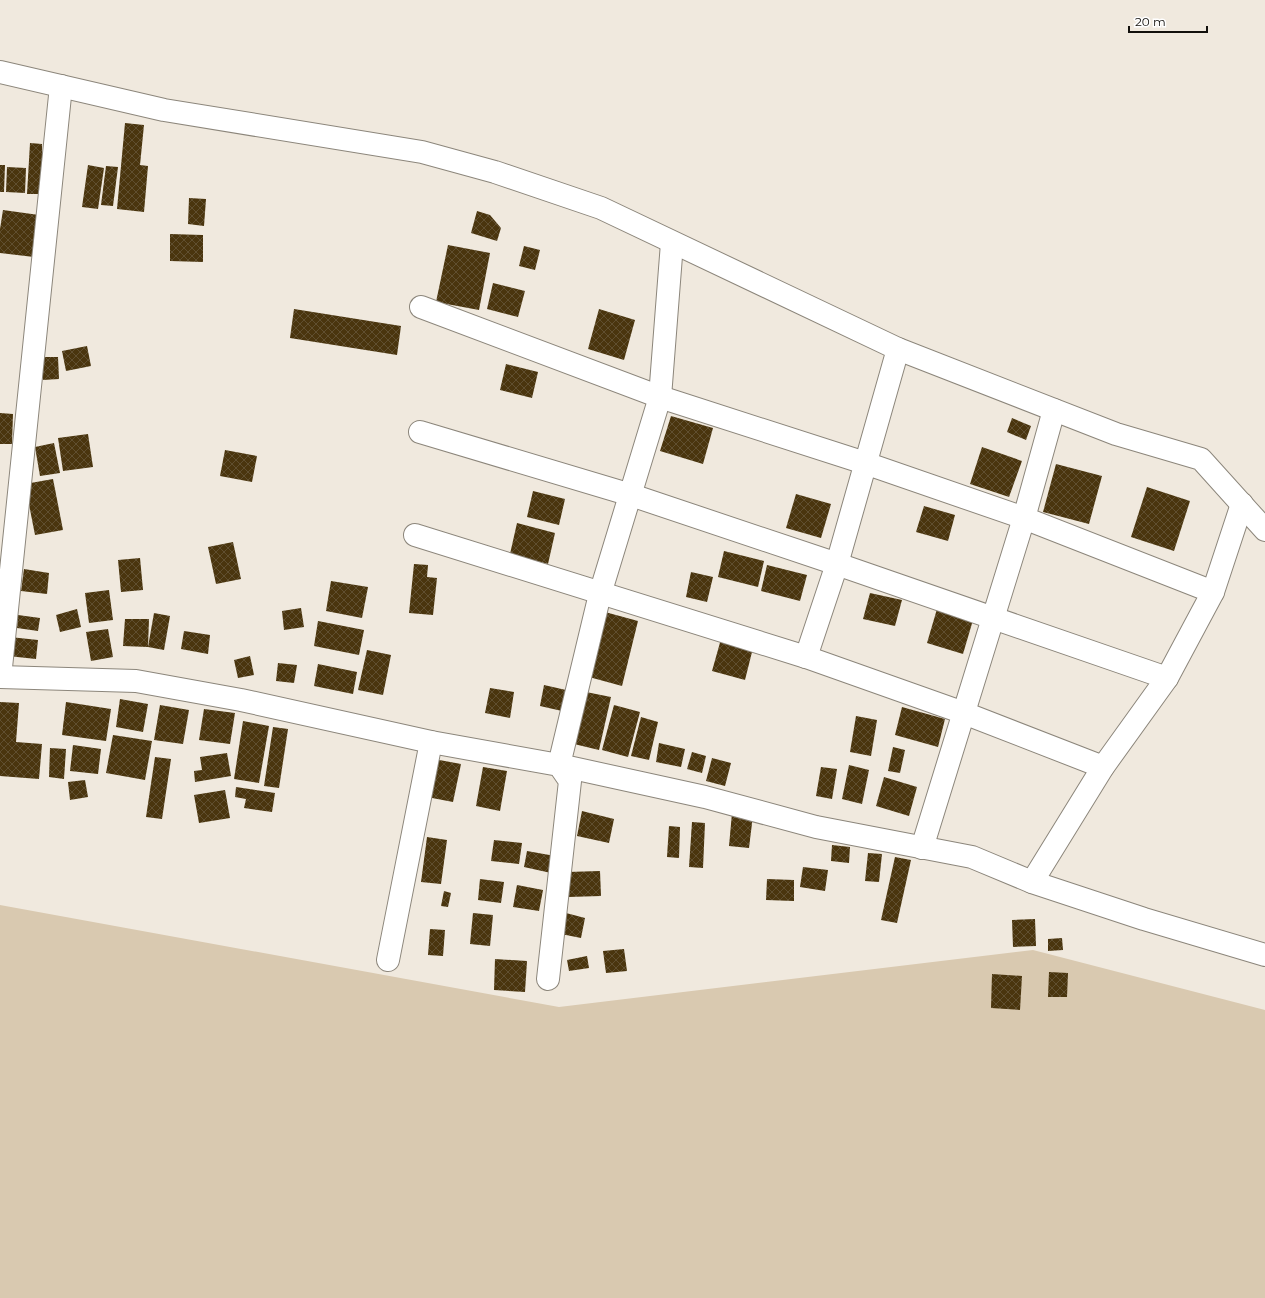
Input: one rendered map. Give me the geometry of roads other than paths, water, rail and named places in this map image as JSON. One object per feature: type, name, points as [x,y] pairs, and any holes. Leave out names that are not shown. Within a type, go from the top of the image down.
[{"type":"street","points":[[0,72],[164,110],[422,152],[495,172],[601,208],[898,349],[1116,434],[1201,459],[1265,530]]},
{"type":"street","points":[[61,86],[0,677],[136,681],[241,700],[431,742],[559,765],[705,797],[816,827],[972,857],[1032,882],[1144,919],[1265,955]]},
{"type":"street","points":[[548,979],[570,781],[559,765],[600,594],[660,397],[672,243]]},
{"type":"street","points":[[420,307],[660,397],[866,463],[1024,518],[1213,592]]},
{"type":"street","points":[[806,658],[837,564],[898,349]]},
{"type":"street","points":[[922,848],[1024,518],[1054,410]]},
{"type":"street","points":[[420,432],[631,495],[993,617],[1167,678]]},
{"type":"street","points":[[1032,882],[1103,767],[1167,678],[1213,592],[1242,504]]},
{"type":"street","points":[[415,535],[806,658],[964,713],[1103,767]]},
{"type":"street","points":[[388,960],[431,742]]}]
